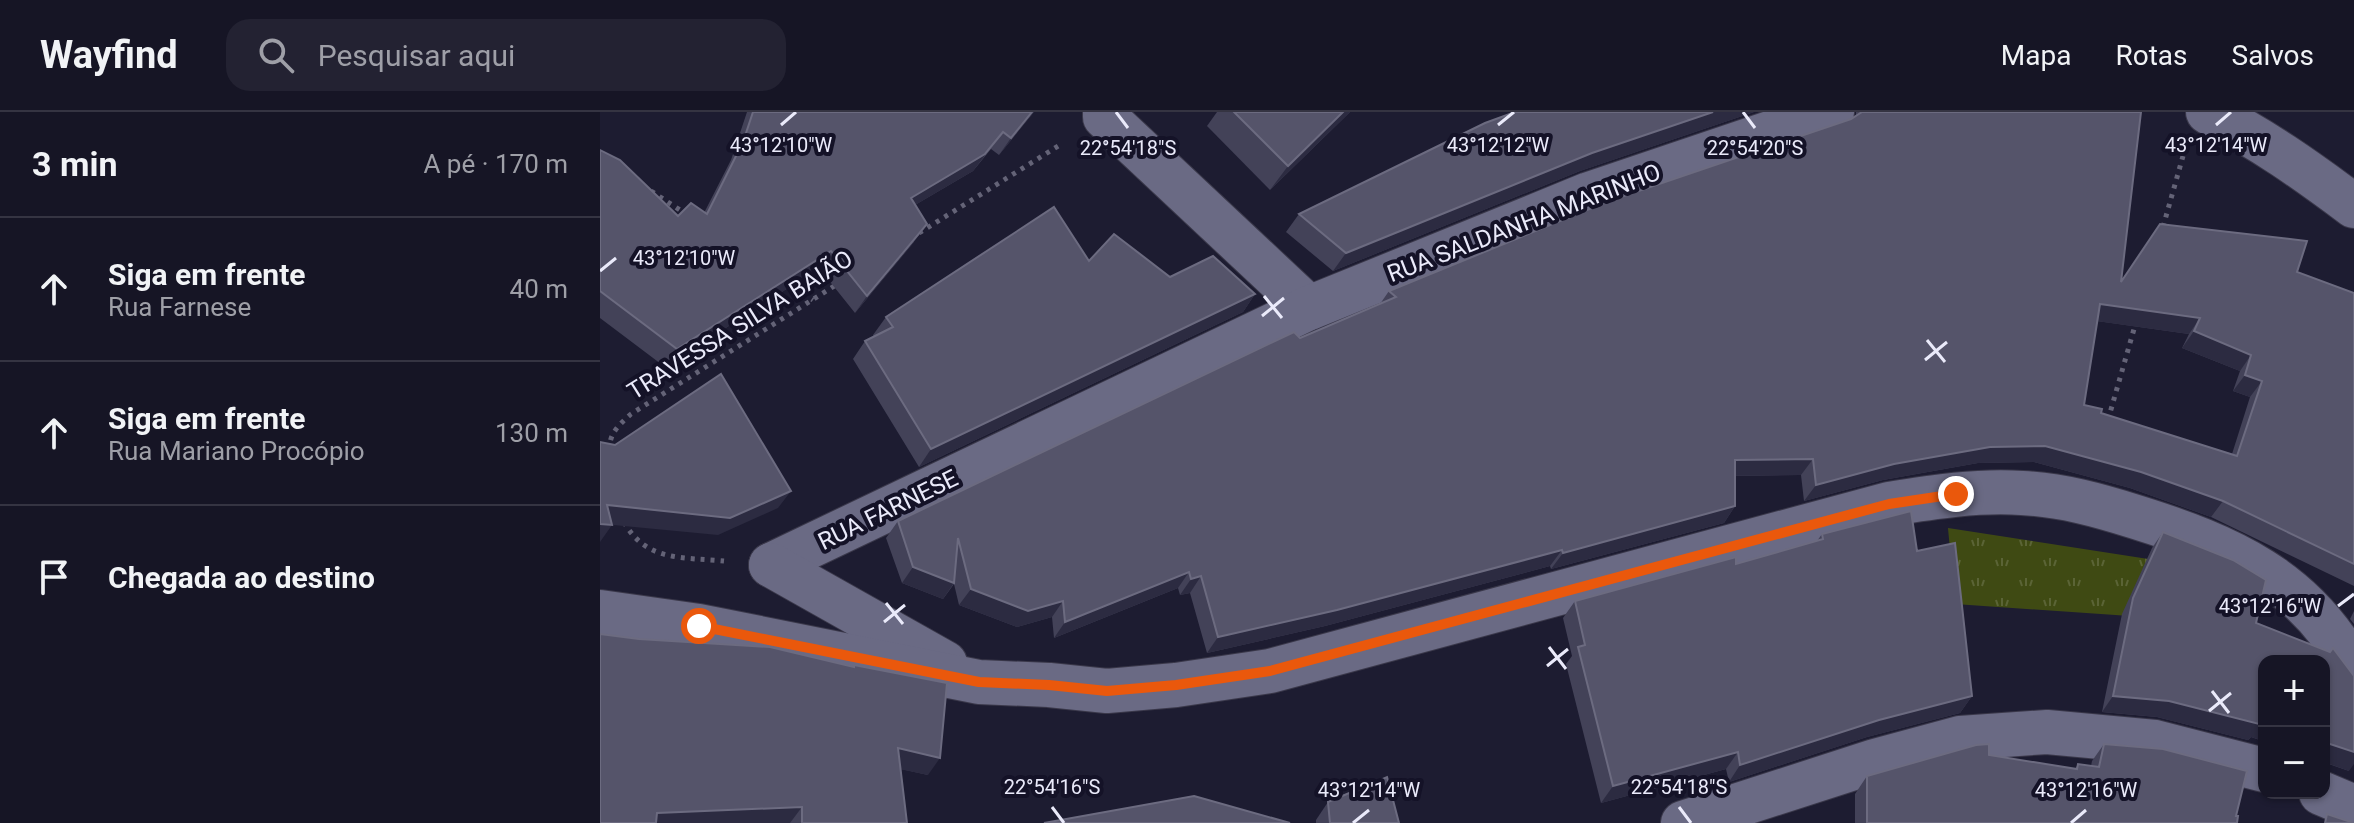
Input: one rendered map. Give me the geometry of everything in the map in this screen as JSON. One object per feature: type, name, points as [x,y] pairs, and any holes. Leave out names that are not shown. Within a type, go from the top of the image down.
[{"type":"street","name":"RUA SALDANHA MARINHO","points":[[1309,308],[1589,194],[1832,112]]},
{"type":"street","points":[[1105,114],[1309,308]]},
{"type":"street","points":[[2197,128],[2246,131],[2354,206]]},
{"type":"street","name":"RUA FARNESE","points":[[771,565],[1309,308]]},
{"type":"street","points":[[600,612],[699,626],[979,682],[1107,691],[1176,685],[1270,671],[1889,504],[1956,494],[2022,493],[2085,501],[2183,532],[2252,562],[2303,602],[2343,649],[2354,670]]},
{"type":"street","name":"RUA FARNESE","points":[[771,565],[979,682]]},
{"type":"street","points":[[1683,823],[1875,761],[1960,738],[2047,732],[2155,742],[2258,768]]},
{"type":"street","points":[[2330,797],[2354,807]]},
{"type":"path","points":[[919,233],[1105,114]]},
{"type":"path","points":[[2161,233],[2197,128]]},
{"type":"path","points":[[650,190],[688,215]]},
{"type":"path","points":[[775,274],[813,300]]},
{"type":"path","name":"TRAVESSA SILVA BAIÃO","points":[[612,458],[609,443],[617,427],[631,414],[852,275]]},
{"type":"path","points":[[2106,427],[2140,308]]},
{"type":"path","points":[[621,516],[633,538],[653,552],[771,565]]},
{"type":"green space","points":[[1948,528],[2174,563],[2159,618],[1955,604]]},
{"type":"building","points":[[753,112],[1032,112],[1011,138],[1003,132],[985,154],[911,198],[927,224],[867,296],[831,251],[677,349],[600,291],[600,150],[620,160],[678,216],[691,203],[707,214],[743,142]]},
{"type":"building","points":[[1234,112],[1343,112],[1288,166]]},
{"type":"building","points":[[1515,112],[1713,112],[1592,153],[1346,253],[1299,214],[1485,123]]},
{"type":"building","points":[[1862,112],[2141,112],[2121,282],[2160,224],[2307,241],[2297,272],[2354,293],[2354,564],[2223,501],[2141,472],[2045,446],[1990,447],[1894,464],[1816,485],[1813,459],[1735,460],[1735,506],[1563,553],[1562,550],[1337,610],[1218,637],[1201,576],[1191,579],[1189,572],[1065,622],[1063,601],[1028,611],[971,589],[958,538],[954,583],[913,567],[898,521],[1294,332],[1300,338],[1396,297],[1389,291],[1609,201],[1851,119]],"holes":[[[2100,304],[2200,318],[2194,331],[2251,355],[2245,375],[2262,381],[2237,456],[2084,405]]]},
{"type":"building","points":[[1054,207],[1089,261],[1114,234],[1170,277],[1213,256],[1255,294],[931,449],[865,341],[893,327],[886,317]]},
{"type":"building","points":[[721,374],[791,491],[730,518],[607,505],[612,525],[600,524],[600,442],[615,445]]},
{"type":"building","points":[[1911,511],[1917,551],[1955,543],[1972,696],[1879,720],[1740,765],[1738,752],[1613,786],[1578,647],[1585,645],[1575,601],[1736,557],[1736,564],[1823,539],[1822,534]]},
{"type":"building","points":[[2163,532],[2233,560],[2266,580],[2256,623],[2330,652],[2333,648],[2354,676],[2354,752],[2330,744],[2330,655],[2258,655],[2258,724],[2169,701],[2113,696],[2133,598]]},
{"type":"building","points":[[600,634],[770,647],[854,667],[947,683],[940,758],[898,748],[907,823],[802,823],[802,807],[657,813],[656,823],[600,823]]},
{"type":"building","points":[[1989,744],[1989,755],[2077,769],[2078,764],[2099,767],[2104,744],[2163,749],[2247,771],[2237,823],[1867,823],[1867,776]]},
{"type":"building","points":[[1387,777],[1399,823],[1330,823],[1328,802]]},
{"type":"building","points":[[1194,796],[1290,823],[1044,823]]},
{"type":"building","points":[[2327,814],[2354,823],[2325,823]]},
{"type":"route","points":[[699,626],[979,682],[1107,691],[1176,685],[1270,671],[1889,504],[1956,494]]}]
